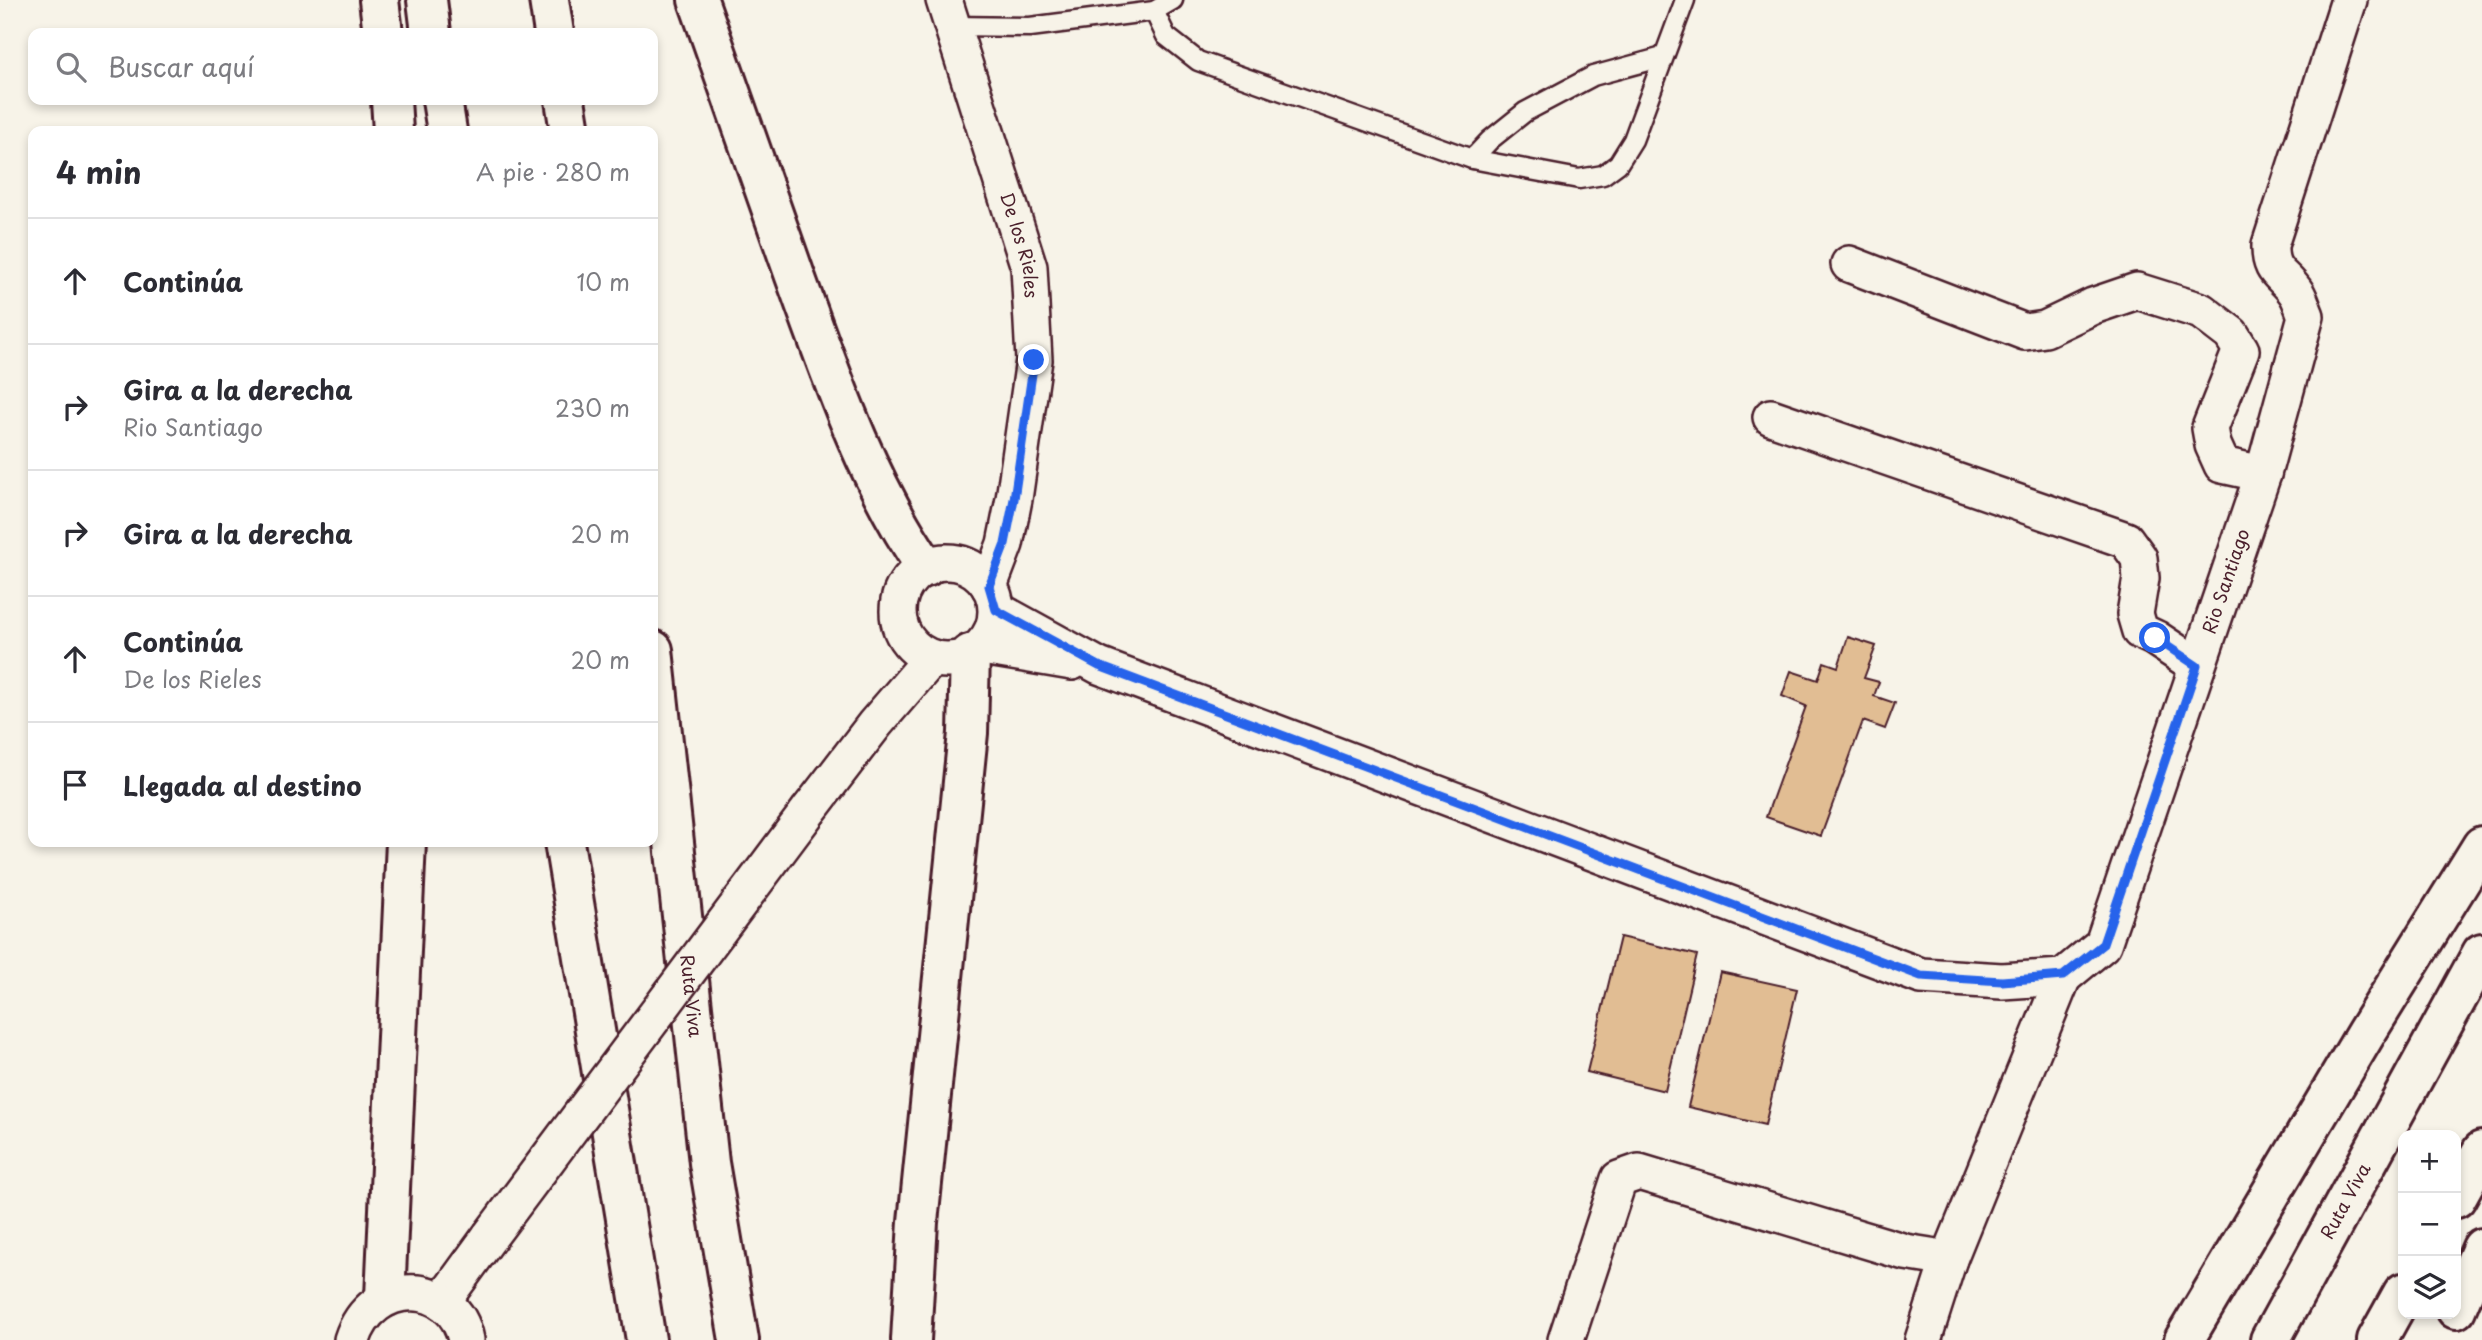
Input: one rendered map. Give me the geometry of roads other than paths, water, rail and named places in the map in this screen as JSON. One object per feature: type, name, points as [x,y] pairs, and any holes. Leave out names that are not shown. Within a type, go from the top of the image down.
[{"type":"highway","points":[[379,0],[382,28]]},
{"type":"highway","points":[[427,0],[430,28]]},
{"type":"highway","points":[[549,0],[553,28]]},
{"type":"highway","points":[[698,0],[817,339],[874,474],[904,534],[942,565]]},
{"type":"highway","points":[[391,105],[393,126]]},
{"type":"highway","points":[[443,105],[446,126]]},
{"type":"highway","points":[[566,105],[569,126]]},
{"type":"highway","points":[[911,1340],[918,1222],[976,650]]},
{"type":"highway","name":"Ruta Viva","points":[[658,696],[709,1163],[739,1340]]},
{"type":"highway","points":[[2184,1340],[2365,1032],[2482,846]]},
{"type":"highway","points":[[385,1297],[407,847]]},
{"type":"highway","points":[[565,847],[646,1340]]},
{"type":"highway","name":"Ruta Viva","points":[[2270,1340],[2482,953]]},
{"type":"highway","points":[[2459,1193],[2482,1151]]},
{"type":"highway","points":[[2461,1297],[2482,1248]]},
{"type":"highway","points":[[2377,1340],[2398,1302]]},
{"type":"highway","points":[[2442,1340],[2452,1319]]},
{"type":"street","name":"Rio Santiago","points":[[2063,976],[2103,944],[2263,474],[2306,316],[2296,294],[2275,271],[2270,260],[2270,246],[2349,0]]},
{"type":"street","name":"De los Rieles","points":[[949,13],[1029,267],[1034,360],[1014,499],[993,598]]},
{"type":"street","points":[[1850,264],[2025,332],[2045,329],[2093,306],[2137,291],[2201,311],[2231,334],[2241,351],[2210,428],[2213,445],[2222,465],[2263,474]]},
{"type":"street","points":[[1770,417],[2126,540],[2139,558],[2141,578],[2135,614],[2140,631],[2197,666]]},
{"type":"street","points":[[993,598],[995,624],[990,636],[976,650],[958,659],[932,658],[920,652],[902,631],[898,616],[899,600],[905,586],[915,575],[942,565],[988,536],[1014,499]]},
{"type":"street","points":[[942,565],[970,568],[993,598],[1099,666],[1921,976],[2002,981],[2063,976],[1949,1259],[1923,1340]]},
{"type":"street","points":[[874,724],[902,631]]},
{"type":"street","points":[[976,650],[1099,666]]},
{"type":"street","points":[[442,1302],[874,724],[932,658]]},
{"type":"street","points":[[1566,1340],[1619,1179],[1639,1172],[1905,1252],[1949,1259]]},
{"type":"street","points":[[352,1340],[357,1325],[369,1308],[385,1297],[404,1292],[423,1294],[442,1302],[455,1315],[466,1340]]},
{"type":"lane","points":[[949,13],[1030,27],[1154,11],[1173,0]]},
{"type":"lane","points":[[1154,11],[1166,36],[1198,61],[1472,159],[1579,179],[1603,175],[1618,164],[1633,140],[1685,0]]},
{"type":"lane","points":[[1472,159],[1524,112],[1593,76],[1663,57]]}]
